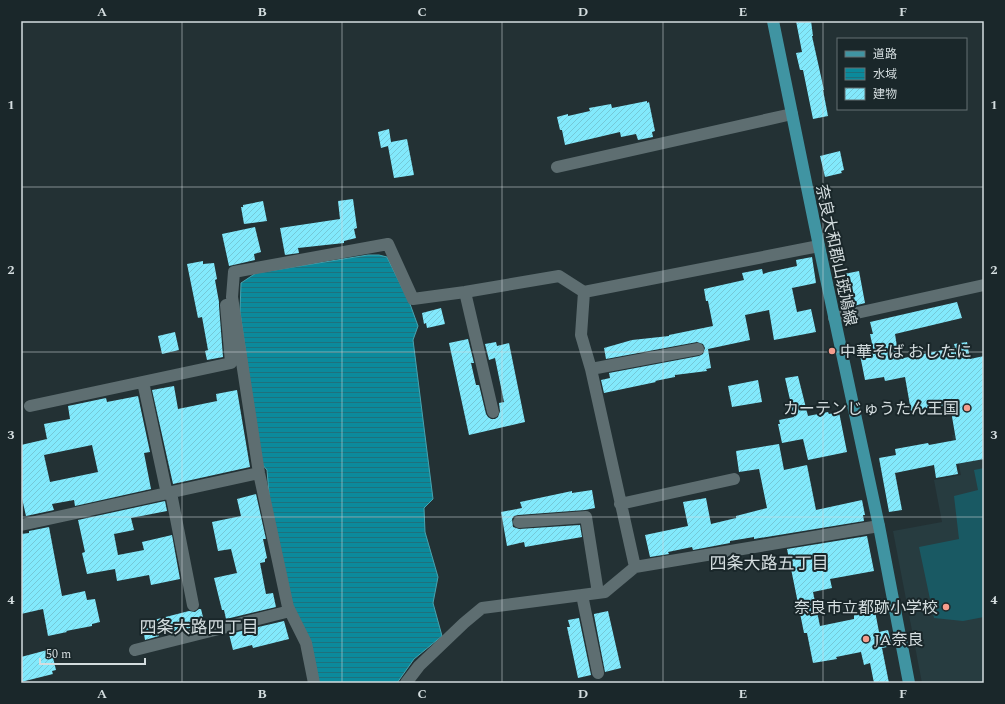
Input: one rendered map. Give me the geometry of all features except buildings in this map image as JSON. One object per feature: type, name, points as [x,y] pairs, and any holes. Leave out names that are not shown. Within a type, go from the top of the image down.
[{"type":"main road","name":"奈良大和郡山斑鳩線","points":[[773,21],[834,318],[879,526],[910,683]]},
{"type":"street","points":[[556,167],[792,114]]},
{"type":"street","points":[[314,683],[306,643],[290,611],[259,473],[232,297],[234,272],[388,244],[414,299],[559,276],[584,292],[819,246]]},
{"type":"street","points":[[834,318],[984,284]]},
{"type":"street","points":[[465,292],[493,412]]},
{"type":"street","points":[[584,292],[581,335],[591,370],[635,567]]},
{"type":"street","points":[[30,406],[231,363],[225,299],[232,297]]},
{"type":"street","points":[[591,370],[698,349]]},
{"type":"street","points":[[143,382],[193,605]]},
{"type":"street","points":[[21,525],[259,473]]},
{"type":"street","points":[[620,504],[734,479]]},
{"type":"street","points":[[519,522],[586,517],[598,593]]},
{"type":"street","points":[[406,683],[419,666],[482,608],[605,592],[635,567],[879,526]]},
{"type":"street","points":[[582,595],[598,673]]},
{"type":"street","points":[[135,650],[290,611]]},
{"type":"shaded area","name":"奈良市立都跡小学校","points":[[984,429],[984,683],[922,683],[893,531],[942,522],[934,480],[961,475],[952,435]]},
{"type":"shaded area","points":[[984,468],[984,617],[963,621],[934,618],[919,547],[959,539],[954,496],[978,490],[974,470]]},
{"type":"water","points":[[368,255],[387,257],[410,304],[418,326],[413,340],[433,499],[424,508],[425,532],[438,577],[433,603],[442,636],[414,659],[397,683],[318,683],[291,603],[270,506],[267,470],[261,463],[240,312],[241,283],[256,273]]},
{"type":"place","name":"中華そば おしたに","points":[[832,351]]},
{"type":"place","name":"カーテンじゅうたん王国","points":[[967,408]]},
{"type":"place","name":"奈良市立都跡小学校","points":[[946,607]]},
{"type":"place","name":"JA奈良","points":[[866,639]]},
{"type":"district","name":"四条大路五丁目","points":[[769,563]]},
{"type":"district","name":"四条大路四丁目","points":[[199,627]]}]
